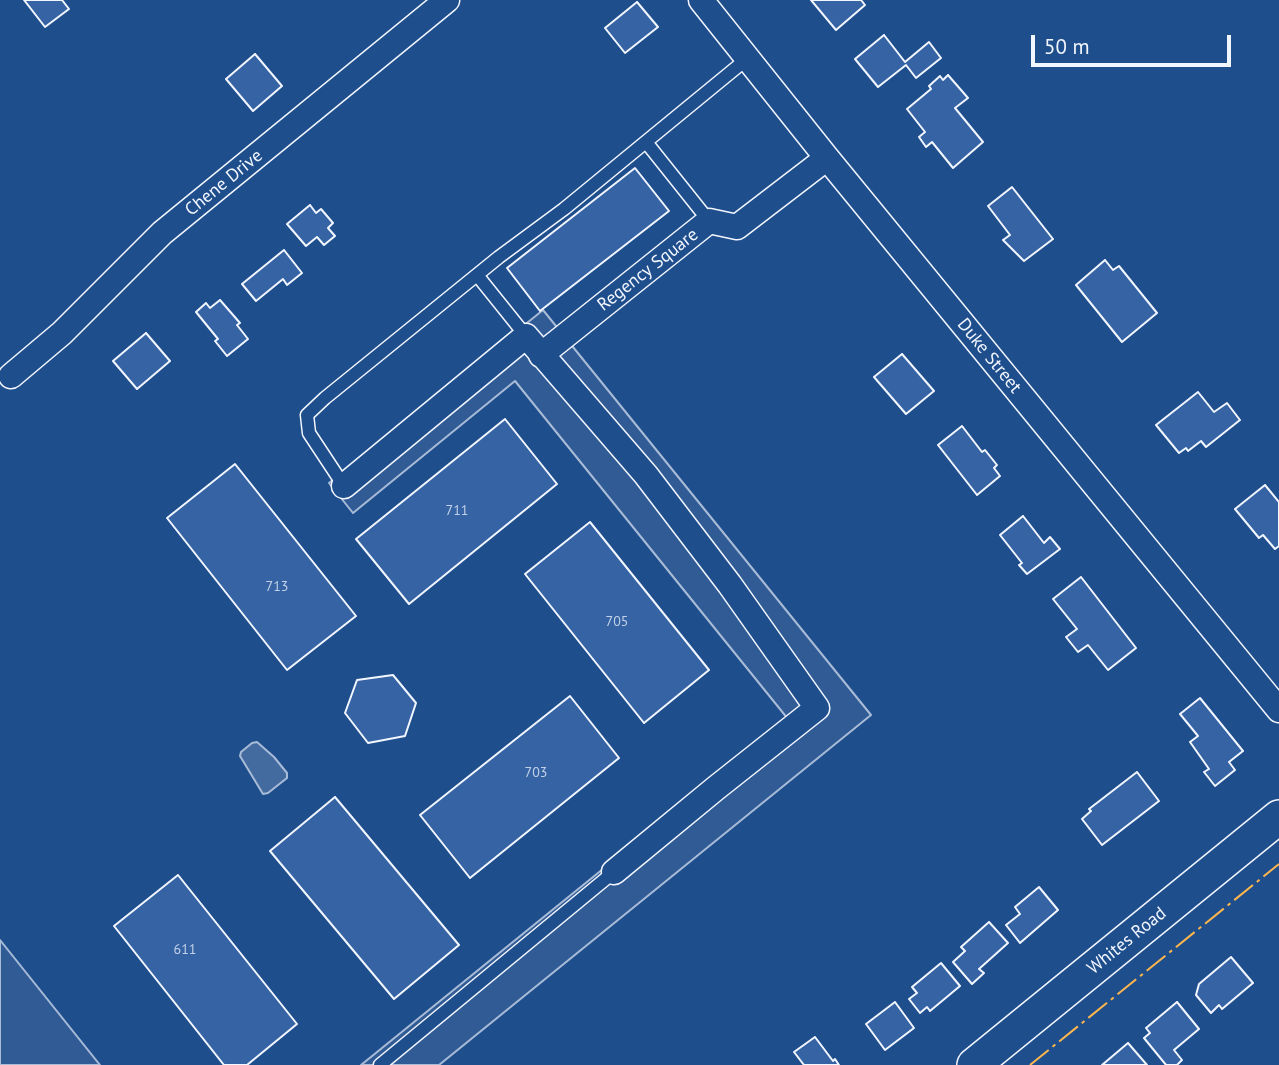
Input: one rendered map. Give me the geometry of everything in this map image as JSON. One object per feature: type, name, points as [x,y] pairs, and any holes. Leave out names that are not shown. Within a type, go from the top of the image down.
[{"type":"street","name":"Chene Drive","points":[[10,376],[62,333],[163,233],[447,0]]},
{"type":"street","name":"Duke Street","points":[[701,0],[1279,710]]},
{"type":"street","name":"Regency Square","points":[[344,486],[533,346],[709,221],[737,227],[827,158]]},
{"type":"street","points":[[533,346],[646,475],[730,585],[817,708],[614,872]]},
{"type":"street","name":"Whites Road","points":[[974,1065],[1279,817]]},
{"type":"lane","points":[[344,486],[309,433],[307,415],[748,58]]},
{"type":"lane","points":[[646,142],[709,221]]},
{"type":"lane","points":[[477,275],[533,346]]},
{"type":"lane","points":[[380,1065],[614,872]]},
{"type":"shaded area","points":[[543,310],[871,715],[439,1065],[361,1065],[788,719],[515,381],[353,513],[329,483]]},
{"type":"shaded area","points":[[257,742],[287,773],[287,778],[263,794],[240,756],[241,752]]},
{"type":"shaded area","points":[[0,940],[100,1065],[0,1065]]},
{"type":"building","points":[[24,0],[62,0],[69,9],[45,27]]},
{"type":"building","points":[[811,0],[861,0],[865,5],[836,30]]},
{"type":"building","points":[[637,2],[658,27],[625,53],[605,28]]},
{"type":"building","points":[[884,35],[905,62],[929,42],[941,58],[916,78],[906,65],[878,87],[855,59]]},
{"type":"building","points":[[255,54],[282,86],[253,111],[226,79]]},
{"type":"building","points":[[948,75],[968,98],[955,108],[983,142],[953,168],[932,142],[926,147],[919,137],[925,132],[907,109],[931,89],[929,86],[940,76],[943,80]]},
{"type":"building","points":[[635,168],[669,211],[540,311],[507,268]]},
{"type":"building","points":[[1012,187],[1053,239],[1024,261],[1003,240],[1010,235],[988,206]]},
{"type":"building","points":[[310,205],[316,213],[321,209],[333,223],[328,228],[335,236],[324,245],[317,237],[306,246],[287,224]]},
{"type":"building","points":[[284,250],[302,273],[287,285],[283,279],[256,301],[242,284]]},
{"type":"building","points":[[1105,260],[1113,270],[1119,266],[1157,313],[1122,342],[1076,285]]},
{"type":"building","points":[[220,300],[240,323],[237,325],[248,339],[227,356],[215,341],[218,339],[196,312],[206,303],[210,308]]},
{"type":"building","points":[[146,333],[170,361],[137,389],[113,361]]},
{"type":"building","points":[[902,354],[934,391],[906,414],[874,377]]},
{"type":"building","points":[[1198,392],[1214,412],[1227,403],[1240,420],[1206,447],[1201,441],[1188,451],[1186,448],[1179,453],[1156,425]]},
{"type":"building","points":[[505,419],[557,484],[409,604],[356,539]]},
{"type":"building","points":[[962,426],[982,452],[985,450],[997,465],[994,468],[1000,476],[977,495],[938,445]]},
{"type":"building","points":[[235,464],[356,616],[287,670],[167,518]]},
{"type":"building","points":[[1265,485],[1279,502],[1279,546],[1275,549],[1263,535],[1259,538],[1235,509]]},
{"type":"building","points":[[1023,516],[1044,543],[1050,537],[1060,549],[1027,574],[1019,565],[1022,563],[1000,535]]},
{"type":"building","points":[[590,522],[709,670],[644,723],[525,574]]},
{"type":"building","points":[[1081,577],[1136,648],[1108,670],[1088,645],[1078,652],[1066,637],[1077,629],[1053,599]]},
{"type":"building","points":[[393,675],[416,703],[405,736],[368,743],[345,713],[357,680]]},
{"type":"building","points":[[570,696],[619,758],[470,878],[420,815]]},
{"type":"building","points":[[1200,698],[1243,751],[1229,762],[1235,770],[1215,786],[1204,772],[1209,769],[1190,742],[1198,736],[1180,714]]},
{"type":"building","points":[[1137,772],[1159,801],[1102,845],[1082,819],[1091,811],[1089,809]]},
{"type":"building","points":[[335,797],[459,945],[394,999],[270,851]]},
{"type":"building","points":[[178,875],[297,1024],[247,1065],[224,1065],[114,926]]},
{"type":"building","points":[[1039,887],[1058,910],[1020,943],[1006,925],[1020,914],[1015,907]]},
{"type":"building","points":[[989,922],[1008,943],[979,969],[984,973],[972,984],[953,962],[965,951],[961,947]]},
{"type":"building","points":[[1231,957],[1253,983],[1222,1009],[1219,1005],[1211,1013],[1196,995],[1199,984]]},
{"type":"building","points":[[941,963],[960,986],[930,1011],[927,1007],[920,1013],[909,999],[917,993],[912,987]]},
{"type":"building","points":[[895,1002],[914,1028],[885,1050],[866,1024]]},
{"type":"building","points":[[1177,1002],[1199,1029],[1174,1050],[1182,1060],[1177,1065],[1166,1065],[1144,1038],[1150,1033],[1146,1028]]},
{"type":"building","points":[[815,1037],[839,1065],[804,1065],[794,1052]]},
{"type":"building","points":[[1128,1043],[1147,1065],[1102,1065]]},
{"type":"power","points":[[1030,1065],[1279,864]]}]
